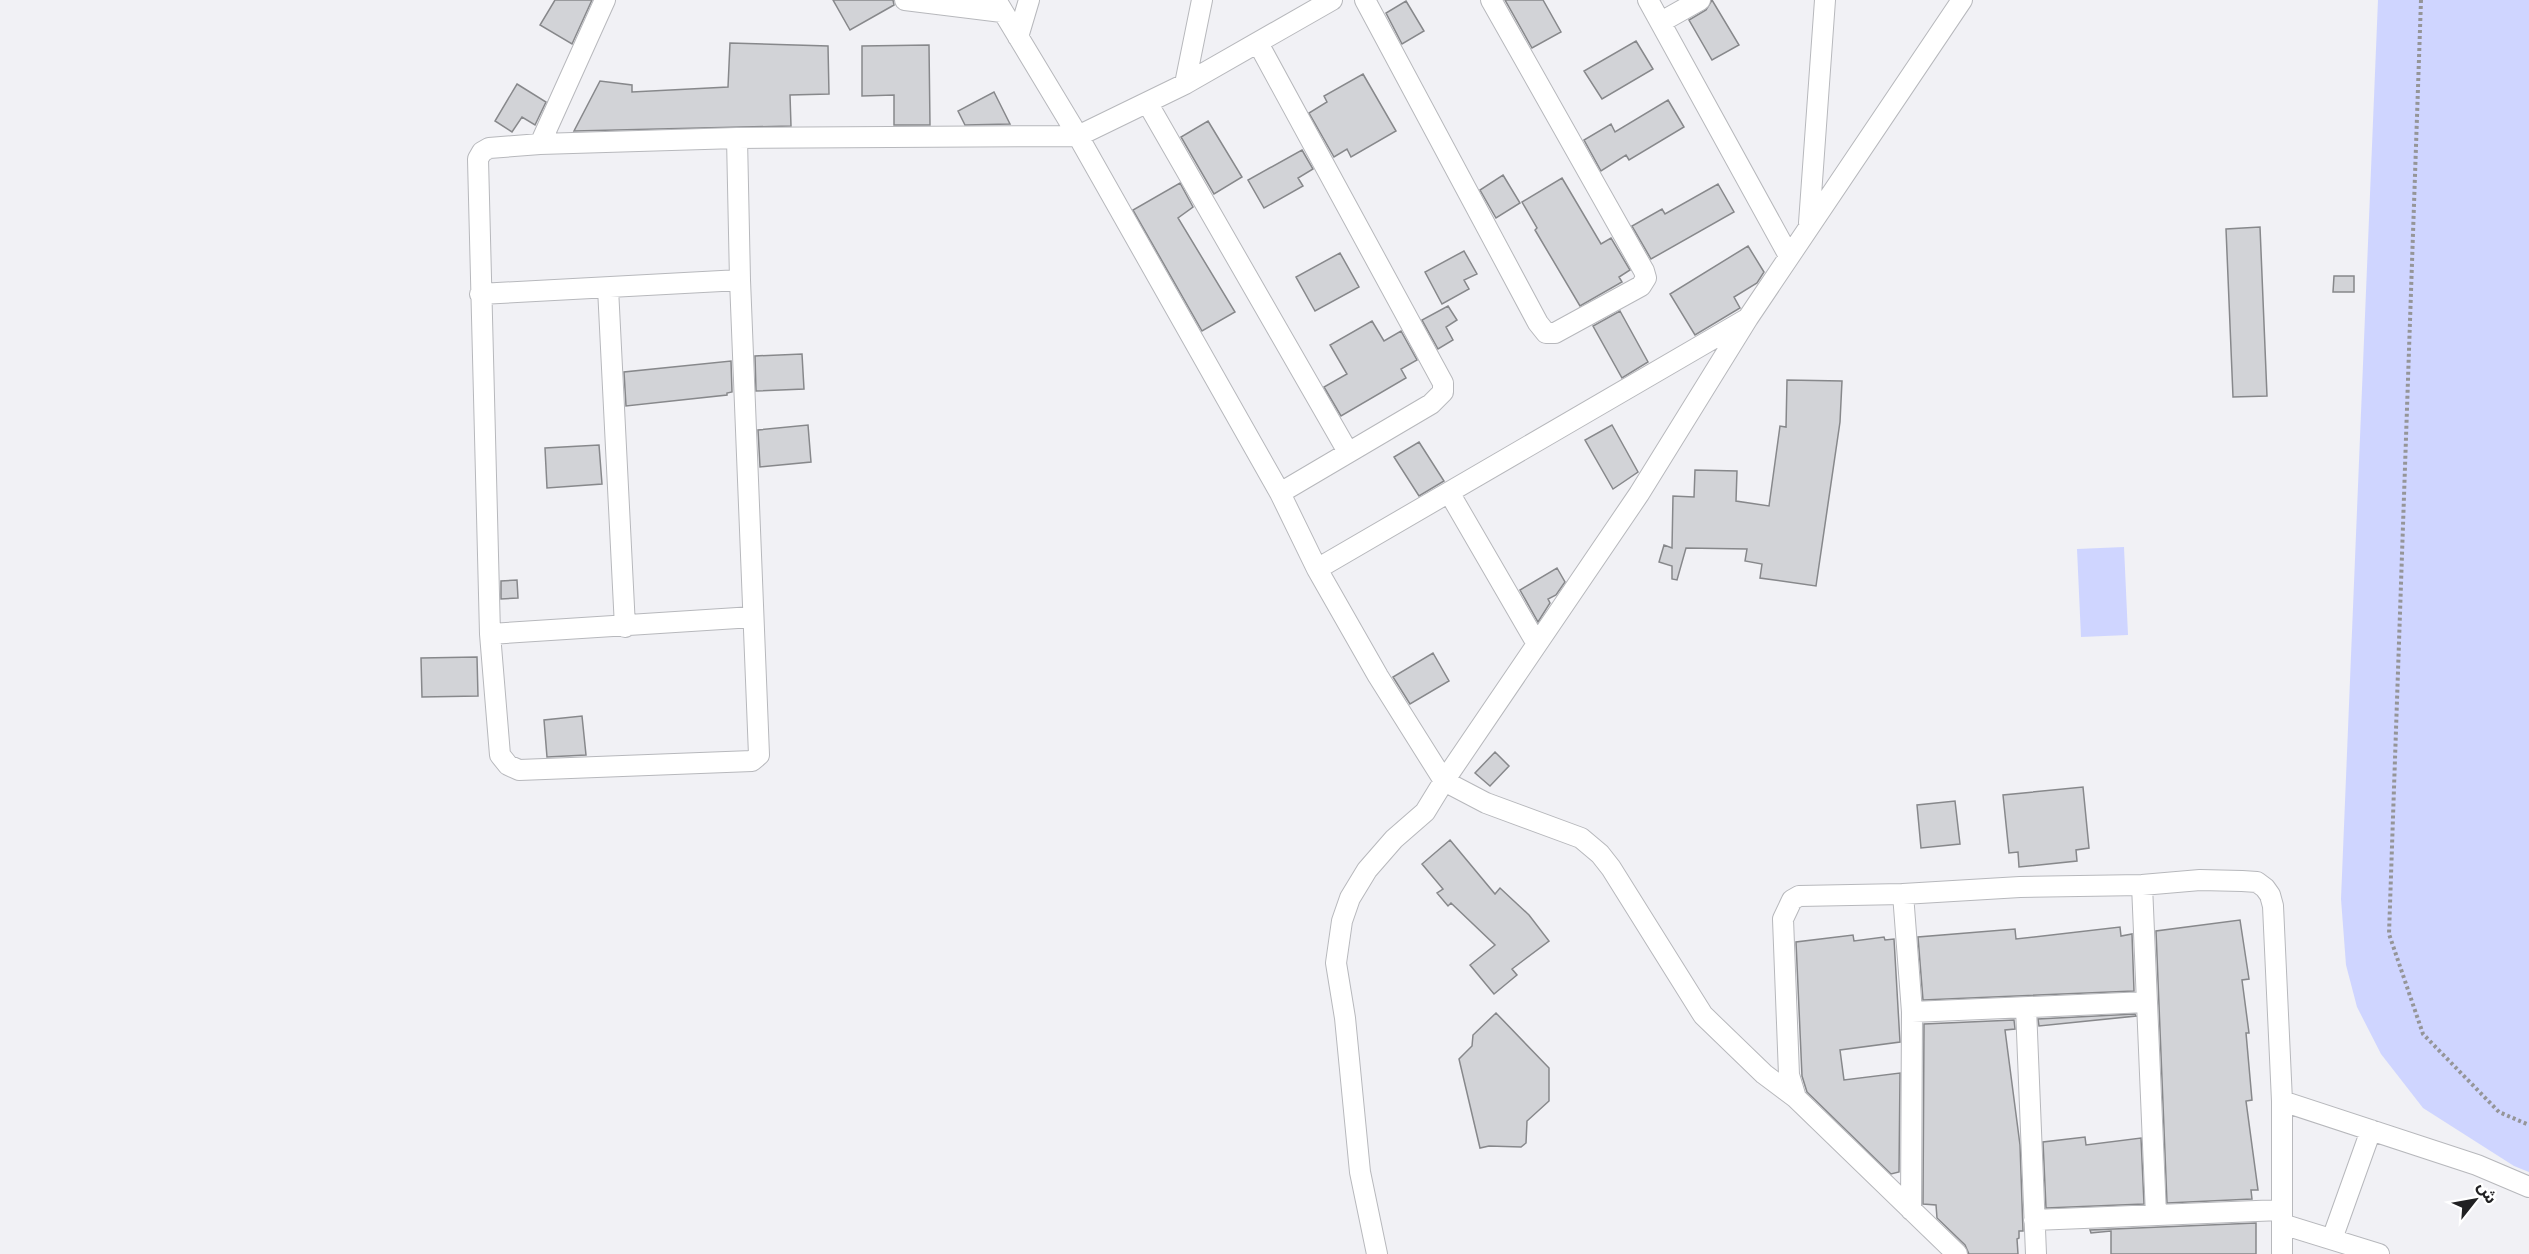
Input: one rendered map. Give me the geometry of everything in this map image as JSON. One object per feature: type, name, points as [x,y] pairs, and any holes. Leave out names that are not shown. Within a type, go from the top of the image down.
[{"type":"street","points":[[540,144],[606,0]]},
{"type":"street","points":[[905,0],[999,6],[1078,136],[1280,493],[1317,569],[1378,676],[1444,781],[1486,802],[1581,838],[1590,844],[1617,878],[1704,1015],[1764,1074],[1796,1098],[1957,1254]]},
{"type":"street","points":[[1017,37],[1029,0]]},
{"type":"street","points":[[1185,84],[1202,0]]},
{"type":"street","points":[[737,138],[740,280],[759,755],[752,760],[519,770],[508,765],[500,755],[490,634],[480,294],[478,159],[482,152],[489,148],[540,144],[737,138],[1078,136],[1148,104],[1332,0]]},
{"type":"street","points":[[1365,0],[1538,323],[1546,333],[1555,333],[1641,286],[1646,278],[1618,223],[1491,0]]},
{"type":"street","points":[[1648,0],[1789,256]]},
{"type":"street","points":[[1660,22],[1700,0]]},
{"type":"street","points":[[1809,226],[1825,0]]},
{"type":"street","points":[[1377,1254],[1360,1172],[1346,1018],[1336,963],[1342,921],[1350,898],[1367,870],[1394,838],[1425,812],[1639,494],[1789,256],[1962,0]]},
{"type":"street","points":[[1258,43],[1443,383],[1443,392],[1431,405],[1280,493]]},
{"type":"street","points":[[1148,104],[1348,452]]},
{"type":"street","points":[[480,294],[740,280]]},
{"type":"street","points":[[608,288],[625,627]]},
{"type":"street","points":[[1317,569],[1450,494],[1748,318]]},
{"type":"street","points":[[1450,494],[1537,644]]},
{"type":"street","points":[[490,634],[753,617]]},
{"type":"street","points":[[1796,1098],[1788,1074],[1783,919],[1792,900],[1799,896],[1903,894],[2020,887],[2142,885],[2200,880],[2257,882],[2270,895],[2282,1101],[2282,1254]]},
{"type":"street","points":[[2142,885],[2156,1215]]},
{"type":"street","points":[[1903,894],[1912,1012],[1911,1210]]},
{"type":"street","points":[[1912,1012],[2147,1002]]},
{"type":"street","points":[[2026,1008],[2036,1254]]},
{"type":"street","points":[[2282,1101],[2477,1165],[2529,1187]]},
{"type":"street","points":[[2332,1239],[2371,1130]]},
{"type":"street","points":[[2034,1220],[2156,1215],[2281,1217],[2332,1239],[2379,1254]]},
{"type":"path","points":[[2421,0],[2389,934],[2423,1034],[2499,1112],[2529,1125]]},
{"type":"shaded area","points":[[2378,0],[2529,0],[2529,1172],[2514,1166],[2423,1108],[2381,1054],[2357,1007],[2346,965],[2341,899]]},
{"type":"shaded area","points":[[2124,547],[2128,635],[2081,637],[2077,549]]},
{"type":"building","points":[[555,0],[592,0],[572,44],[540,25]]},
{"type":"building","points":[[833,0],[893,0],[894,5],[850,30]]},
{"type":"building","points":[[1505,0],[1543,0],[1561,32],[1532,48]]},
{"type":"building","points":[[1712,0],[1739,45],[1712,60],[1689,20],[1706,10]]},
{"type":"building","points":[[1406,1],[1424,31],[1402,44],[1386,13]]},
{"type":"building","points":[[1636,41],[1653,69],[1602,99],[1584,71]]},
{"type":"building","points":[[730,43],[828,46],[829,94],[790,95],[791,126],[574,131],[600,81],[632,85],[632,92],[728,87]]},
{"type":"building","points":[[929,45],[930,125],[894,125],[894,95],[862,96],[862,46]]},
{"type":"building","points":[[1363,74],[1396,131],[1351,157],[1347,149],[1334,157],[1309,113],[1327,102],[1324,96]]},
{"type":"building","points":[[517,84],[546,102],[535,125],[522,117],[512,132],[495,121]]},
{"type":"building","points":[[994,92],[1010,124],[965,125],[958,111]]},
{"type":"building","points":[[1668,100],[1684,127],[1629,160],[1626,155],[1601,171],[1584,140],[1611,124],[1615,132]]},
{"type":"building","points":[[1208,121],[1242,177],[1214,194],[1181,137]]},
{"type":"building","points":[[1302,150],[1313,169],[1298,178],[1303,186],[1264,208],[1248,180]]},
{"type":"building","points":[[1503,175],[1520,203],[1496,218],[1480,190]]},
{"type":"building","points":[[1562,178],[1601,244],[1611,238],[1630,270],[1619,277],[1622,282],[1580,306],[1535,230],[1537,228],[1522,202]]},
{"type":"building","points":[[1180,183],[1193,207],[1178,218],[1235,312],[1202,331],[1133,210]]},
{"type":"building","points":[[1718,184],[1734,212],[1651,259],[1632,226],[1662,209],[1665,214]]},
{"type":"building","points":[[2260,227],[2267,396],[2233,397],[2226,229]]},
{"type":"building","points":[[1748,246],[1764,272],[1757,283],[1734,297],[1740,308],[1695,335],[1670,294]]},
{"type":"building","points":[[1464,251],[1477,274],[1464,280],[1469,289],[1442,304],[1425,272]]},
{"type":"building","points":[[1340,253],[1359,287],[1315,311],[1296,277]]},
{"type":"building","points":[[2334,276],[2354,276],[2354,292],[2333,292]]},
{"type":"building","points":[[1448,306],[1457,320],[1446,327],[1453,340],[1438,349],[1422,320]]},
{"type":"building","points":[[1620,311],[1648,362],[1622,378],[1593,326]]},
{"type":"building","points":[[1372,321],[1384,341],[1401,331],[1417,360],[1401,369],[1406,378],[1341,416],[1324,387],[1347,374],[1330,345]]},
{"type":"building","points":[[802,354],[804,389],[756,391],[755,356]]},
{"type":"building","points":[[731,361],[732,392],[727,395],[626,406],[624,372]]},
{"type":"building","points":[[1787,380],[1842,381],[1840,422],[1816,586],[1760,578],[1762,564],[1745,561],[1747,549],[1686,548],[1677,580],[1672,579],[1672,566],[1659,562],[1664,545],[1672,548],[1673,496],[1694,497],[1695,470],[1737,471],[1736,501],[1769,506],[1780,426],[1786,427]]},
{"type":"building","points":[[808,425],[811,462],[760,467],[758,430]]},
{"type":"building","points":[[1612,425],[1638,472],[1613,489],[1585,440]]},
{"type":"building","points":[[1419,442],[1444,481],[1419,496],[1394,457]]},
{"type":"building","points":[[599,445],[602,484],[547,488],[545,448]]},
{"type":"building","points":[[1557,568],[1565,582],[1556,595],[1548,599],[1550,603],[1538,622],[1520,590]]},
{"type":"building","points":[[517,580],[518,598],[501,599],[501,581]]},
{"type":"building","points":[[1433,653],[1449,681],[1410,704],[1393,677]]},
{"type":"building","points":[[477,657],[478,696],[422,697],[421,658]]},
{"type":"building","points":[[582,716],[586,755],[547,757],[544,720]]},
{"type":"building","points":[[1495,752],[1509,766],[1490,786],[1475,773]]},
{"type":"building","points":[[2083,787],[2089,848],[2076,850],[2077,861],[2019,867],[2018,852],[2009,853],[2003,795]]},
{"type":"building","points":[[1955,801],[1960,844],[1921,848],[1917,805]]},
{"type":"building","points":[[1450,840],[1495,894],[1500,888],[1529,915],[1549,941],[1512,969],[1517,975],[1494,994],[1470,965],[1495,945],[1451,903],[1448,906],[1437,893],[1443,889],[1422,864]]},
{"type":"building","points":[[2240,920],[2249,979],[2242,980],[2249,1033],[2246,1033],[2252,1100],[2246,1101],[2258,1190],[2251,1190],[2252,1199],[2167,1203],[2156,931]]},
{"type":"building","points":[[2120,927],[2121,936],[2132,934],[2134,991],[1923,1000],[1918,937],[2015,929],[2016,939]]},
{"type":"building","points":[[1853,935],[1854,941],[1884,937],[1885,940],[1894,939],[1900,1042],[1840,1050],[1844,1080],[1900,1073],[1899,1172],[1891,1174],[1807,1092],[1802,1076],[1796,942]]},
{"type":"building","points":[[1496,1013],[1549,1068],[1549,1101],[1527,1121],[1526,1143],[1521,1147],[1480,1148],[1459,1059],[1472,1046],[1473,1035]]},
{"type":"building","points":[[2135,1014],[2136,1016],[2039,1026],[2038,1019]]},
{"type":"building","points":[[2014,1020],[2015,1029],[2005,1030],[2020,1145],[2023,1231],[2019,1231],[2017,1239],[2018,1254],[1969,1254],[1965,1245],[1937,1218],[1936,1205],[1923,1204],[1924,1024]]},
{"type":"building","points":[[2085,1137],[2086,1145],[2141,1138],[2144,1204],[2046,1208],[2043,1142]]},
{"type":"building","points":[[2256,1223],[2256,1254],[2111,1254],[2111,1231],[2091,1233],[2090,1230]]}]
